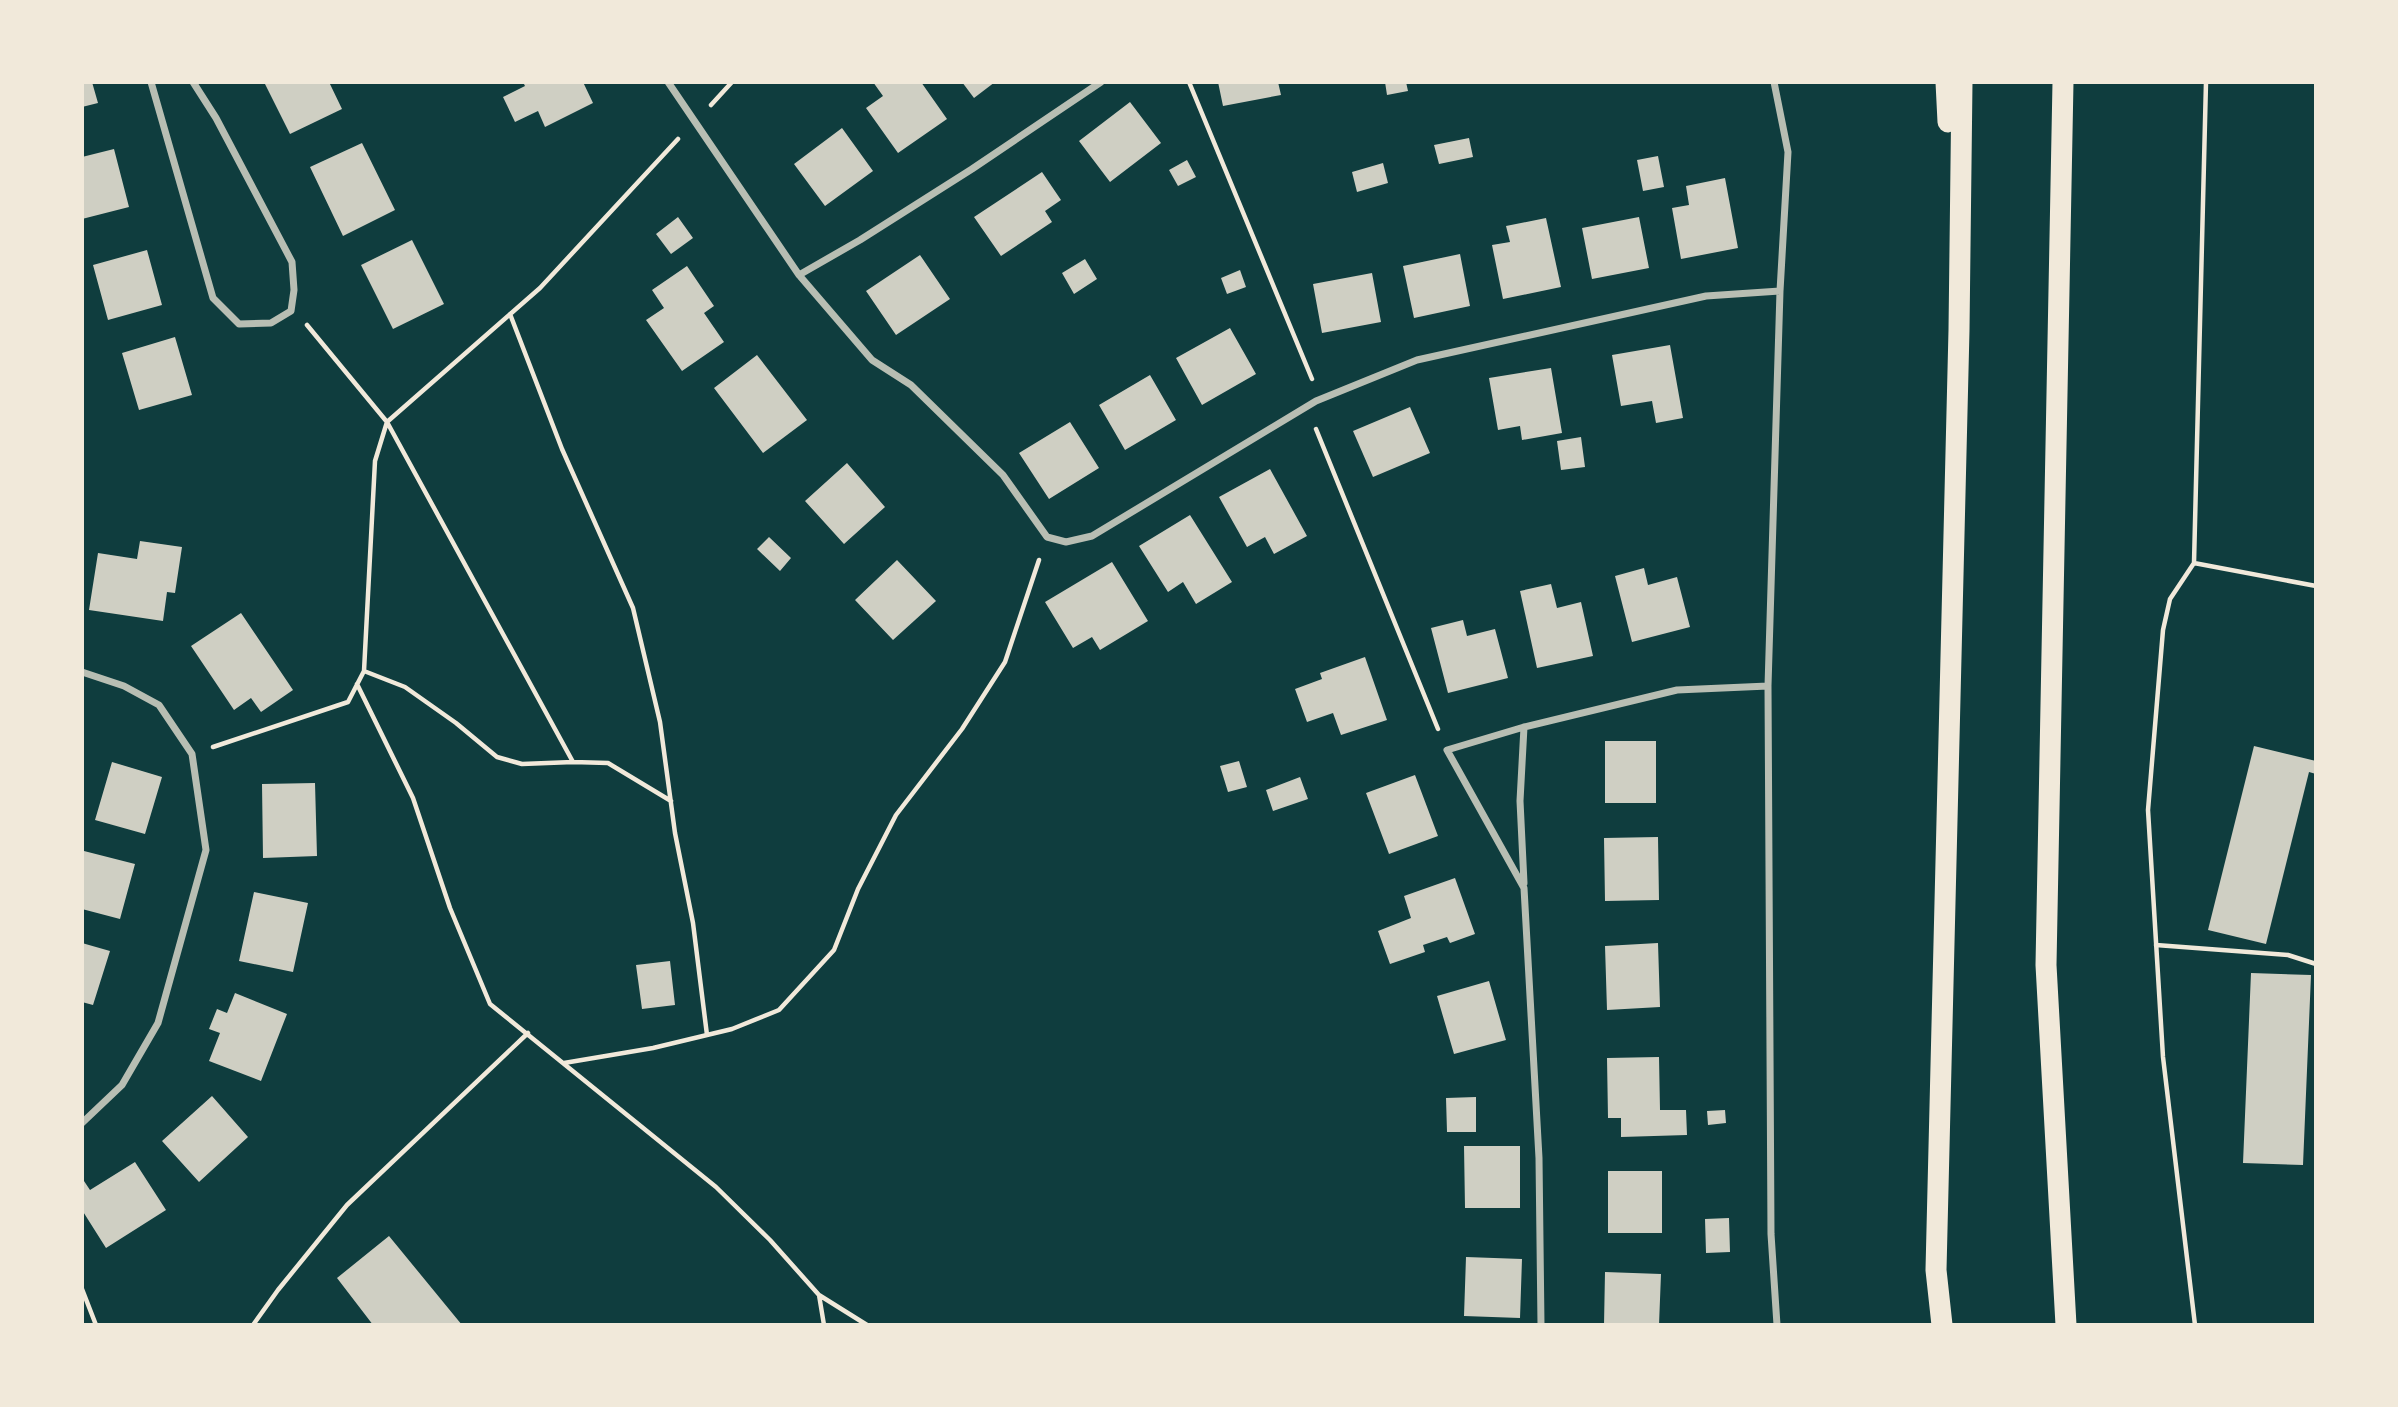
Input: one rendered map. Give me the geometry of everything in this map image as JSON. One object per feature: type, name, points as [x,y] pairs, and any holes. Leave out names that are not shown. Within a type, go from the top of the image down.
[{"type":"highway","points":[[1946,82],[1959,330]]},
{"type":"highway","points":[[1942,1325],[1936,1270],[1959,330],[1962,82]]},
{"type":"highway","points":[[2063,82],[2046,965],[2066,1325]]},
{"type":"street","points":[[151,82],[213,298],[239,324],[271,323],[291,311],[294,290],[292,262],[216,118],[193,82]]},
{"type":"street","points":[[668,82],[799,275],[872,360],[911,385],[1003,475],[1046,537],[1066,541],[1092,536],[1316,401],[1417,360],[1706,296],[1780,291]]},
{"type":"street","points":[[799,275],[972,169],[1101,82]]},
{"type":"street","points":[[1774,82],[1788,152],[1780,291],[1768,686],[1771,1234],[1777,1325]]},
{"type":"street","points":[[82,673],[124,686],[159,705],[192,754],[206,850],[158,1023],[122,1085],[82,1124]]},
{"type":"street","points":[[1524,887],[1447,750],[1524,727],[1677,690],[1768,686]]},
{"type":"street","points":[[1524,727],[1520,802],[1539,1158],[1541,1325]]},
{"type":"path","points":[[192,754],[348,702],[364,671],[375,461],[387,422],[540,288],[732,82]]},
{"type":"path","points":[[2195,1325],[2163,1056],[2148,810],[2163,630],[2170,599],[2194,563],[2206,82]]},
{"type":"path","points":[[291,311],[312,330],[387,422],[573,762]]},
{"type":"path","points":[[510,314],[562,449],[633,608],[660,722],[693,923],[707,1035]]},
{"type":"path","points":[[564,1063],[653,1048],[732,1029],[779,1010],[834,950],[858,889],[896,815],[962,729],[1004,662],[1046,537]]},
{"type":"path","points":[[2194,563],[2316,586]]},
{"type":"path","points":[[364,671],[405,688],[456,723],[497,757],[522,764],[608,764],[671,801]]},
{"type":"path","points":[[357,684],[413,798],[450,908],[491,1004],[716,1187],[771,1240],[819,1294],[867,1325]]},
{"type":"path","points":[[2156,945],[2288,955],[2316,964]]},
{"type":"path","points":[[253,1325],[347,1205],[528,1033]]},
{"type":"path","points":[[82,1289],[96,1325]]},
{"type":"path","points":[[819,1294],[824,1325]]},
{"type":"building","points":[[82,82],[92,82],[98,103],[82,107]]},
{"type":"building","points":[[264,82],[329,82],[342,109],[290,134]]},
{"type":"building","points":[[523,82],[583,82],[593,103],[545,127],[538,111],[515,122],[503,97],[525,86]]},
{"type":"building","points":[[873,82],[921,82],[947,119],[898,153],[866,108],[883,96]]},
{"type":"building","points":[[962,82],[995,82],[974,98]]},
{"type":"building","points":[[1218,82],[1278,82],[1281,95],[1223,106]]},
{"type":"building","points":[[1385,82],[1406,82],[1408,91],[1387,95]]},
{"type":"building","points":[[1130,102],[1161,143],[1110,182],[1079,141]]},
{"type":"building","points":[[842,128],[873,171],[825,206],[794,164]]},
{"type":"building","points":[[1469,138],[1473,157],[1439,164],[1434,145]]},
{"type":"building","points":[[362,143],[395,210],[343,236],[310,167]]},
{"type":"building","points":[[114,149],[129,207],[82,219],[82,157]]},
{"type":"building","points":[[1658,156],[1664,187],[1643,191],[1637,160]]},
{"type":"building","points":[[1187,160],[1196,177],[1178,186],[1169,170]]},
{"type":"building","points":[[1383,163],[1388,183],[1357,192],[1352,172]]},
{"type":"building","points":[[1042,172],[1061,200],[1045,211],[1052,222],[1001,256],[974,217]]},
{"type":"building","points":[[1725,178],[1738,248],[1681,259],[1672,208],[1689,205],[1686,186]]},
{"type":"building","points":[[678,217],[693,238],[671,254],[656,234]]},
{"type":"building","points":[[1639,217],[1649,268],[1592,279],[1582,228]]},
{"type":"building","points":[[1546,218],[1561,287],[1503,299],[1492,245],[1510,242],[1506,226]]},
{"type":"building","points":[[412,240],[444,304],[393,329],[361,265]]},
{"type":"building","points":[[147,250],[162,305],[108,320],[93,265]]},
{"type":"building","points":[[1460,254],[1470,306],[1414,318],[1403,266]]},
{"type":"building","points":[[920,255],[950,299],[896,335],[866,291]]},
{"type":"building","points":[[1085,259],[1097,279],[1074,294],[1062,273]]},
{"type":"building","points":[[687,266],[714,306],[704,313],[724,342],[682,371],[646,320],[664,308],[652,290]]},
{"type":"building","points":[[1240,270],[1246,287],[1227,294],[1221,278]]},
{"type":"building","points":[[1372,273],[1381,322],[1322,333],[1313,284]]},
{"type":"building","points":[[1230,328],[1256,374],[1202,405],[1176,358]]},
{"type":"building","points":[[175,337],[192,395],[139,410],[122,353]]},
{"type":"building","points":[[1670,345],[1683,418],[1656,423],[1652,401],[1621,406],[1612,355]]},
{"type":"building","points":[[757,355],[807,420],[763,453],[714,388]]},
{"type":"building","points":[[1551,368],[1562,433],[1522,440],[1520,426],[1498,430],[1489,378]]},
{"type":"building","points":[[1150,375],[1176,420],[1125,450],[1099,405]]},
{"type":"building","points":[[1410,407],[1430,453],[1373,477],[1353,431]]},
{"type":"building","points":[[1070,422],[1099,468],[1049,499],[1019,453]]},
{"type":"building","points":[[1581,437],[1585,467],[1561,470],[1557,441]]},
{"type":"building","points":[[847,463],[885,507],[844,544],[805,501]]},
{"type":"building","points":[[1270,469],[1307,536],[1274,554],[1265,537],[1247,547],[1219,497]]},
{"type":"building","points":[[1190,515],[1232,582],[1196,604],[1183,582],[1168,592],[1139,546]]},
{"type":"building","points":[[769,537],[791,558],[780,571],[757,549]]},
{"type":"building","points":[[140,541],[182,547],[175,593],[167,592],[163,621],[89,610],[98,553],[137,559]]},
{"type":"building","points":[[897,560],[936,601],[893,640],[855,600]]},
{"type":"building","points":[[1112,562],[1148,621],[1100,650],[1092,637],[1073,648],[1045,602]]},
{"type":"building","points":[[1644,568],[1648,585],[1677,577],[1690,627],[1632,642],[1615,576]]},
{"type":"building","points":[[1551,584],[1557,608],[1581,602],[1593,656],[1537,668],[1520,591]]},
{"type":"building","points":[[241,613],[293,690],[261,712],[251,698],[234,710],[191,646]]},
{"type":"building","points":[[1463,620],[1467,636],[1495,629],[1508,678],[1448,693],[1431,628]]},
{"type":"building","points":[[1365,657],[1387,720],[1341,735],[1333,713],[1307,722],[1295,689],[1322,679],[1320,673]]},
{"type":"building","points":[[1605,741],[1656,741],[1656,803],[1605,803]]},
{"type":"building","points":[[2254,746],[2316,761],[2316,774],[2309,772],[2266,944],[2208,930]]},
{"type":"building","points":[[1239,761],[1247,787],[1228,792],[1220,766]]},
{"type":"building","points":[[112,762],[162,777],[145,834],[95,820]]},
{"type":"building","points":[[1415,775],[1438,836],[1389,854],[1366,793]]},
{"type":"building","points":[[1300,777],[1308,799],[1273,811],[1266,790]]},
{"type":"building","points":[[315,783],[317,856],[263,858],[262,784]]},
{"type":"building","points":[[1658,837],[1659,900],[1605,901],[1604,838]]},
{"type":"building","points":[[84,851],[135,864],[120,919],[82,909]]},
{"type":"building","points":[[1455,878],[1475,934],[1450,943],[1447,937],[1423,945],[1425,952],[1390,964],[1378,931],[1411,918],[1404,896]]},
{"type":"building","points":[[254,892],[308,903],[293,972],[239,961]]},
{"type":"building","points":[[82,943],[110,951],[93,1005],[82,1002]]},
{"type":"building","points":[[1658,943],[1660,1007],[1607,1010],[1605,946]]},
{"type":"building","points":[[670,961],[675,1005],[642,1009],[636,965]]},
{"type":"building","points":[[2251,973],[2311,975],[2303,1165],[2243,1163]]},
{"type":"building","points":[[1489,981],[1506,1040],[1454,1054],[1437,996]]},
{"type":"building","points":[[235,993],[287,1014],[261,1081],[209,1061],[220,1033],[209,1029],[217,1009],[227,1013]]},
{"type":"building","points":[[1659,1057],[1660,1110],[1686,1110],[1687,1135],[1621,1137],[1621,1118],[1608,1118],[1607,1058]]},
{"type":"building","points":[[212,1096],[248,1137],[199,1182],[162,1141]]},
{"type":"building","points":[[1476,1097],[1476,1132],[1447,1132],[1446,1098]]},
{"type":"building","points":[[1725,1110],[1726,1123],[1708,1125],[1707,1111]]},
{"type":"building","points":[[1464,1146],[1520,1146],[1520,1208],[1465,1208]]},
{"type":"building","points":[[135,1162],[166,1210],[106,1248],[82,1210],[82,1178],[90,1190]]},
{"type":"building","points":[[1608,1171],[1662,1171],[1662,1233],[1608,1233]]},
{"type":"building","points":[[1729,1218],[1730,1252],[1706,1253],[1705,1219]]},
{"type":"building","points":[[389,1236],[462,1325],[373,1325],[337,1278]]},
{"type":"building","points":[[1466,1257],[1522,1259],[1520,1318],[1464,1316]]},
{"type":"building","points":[[1605,1272],[1661,1274],[1659,1325],[1604,1325]]}]
